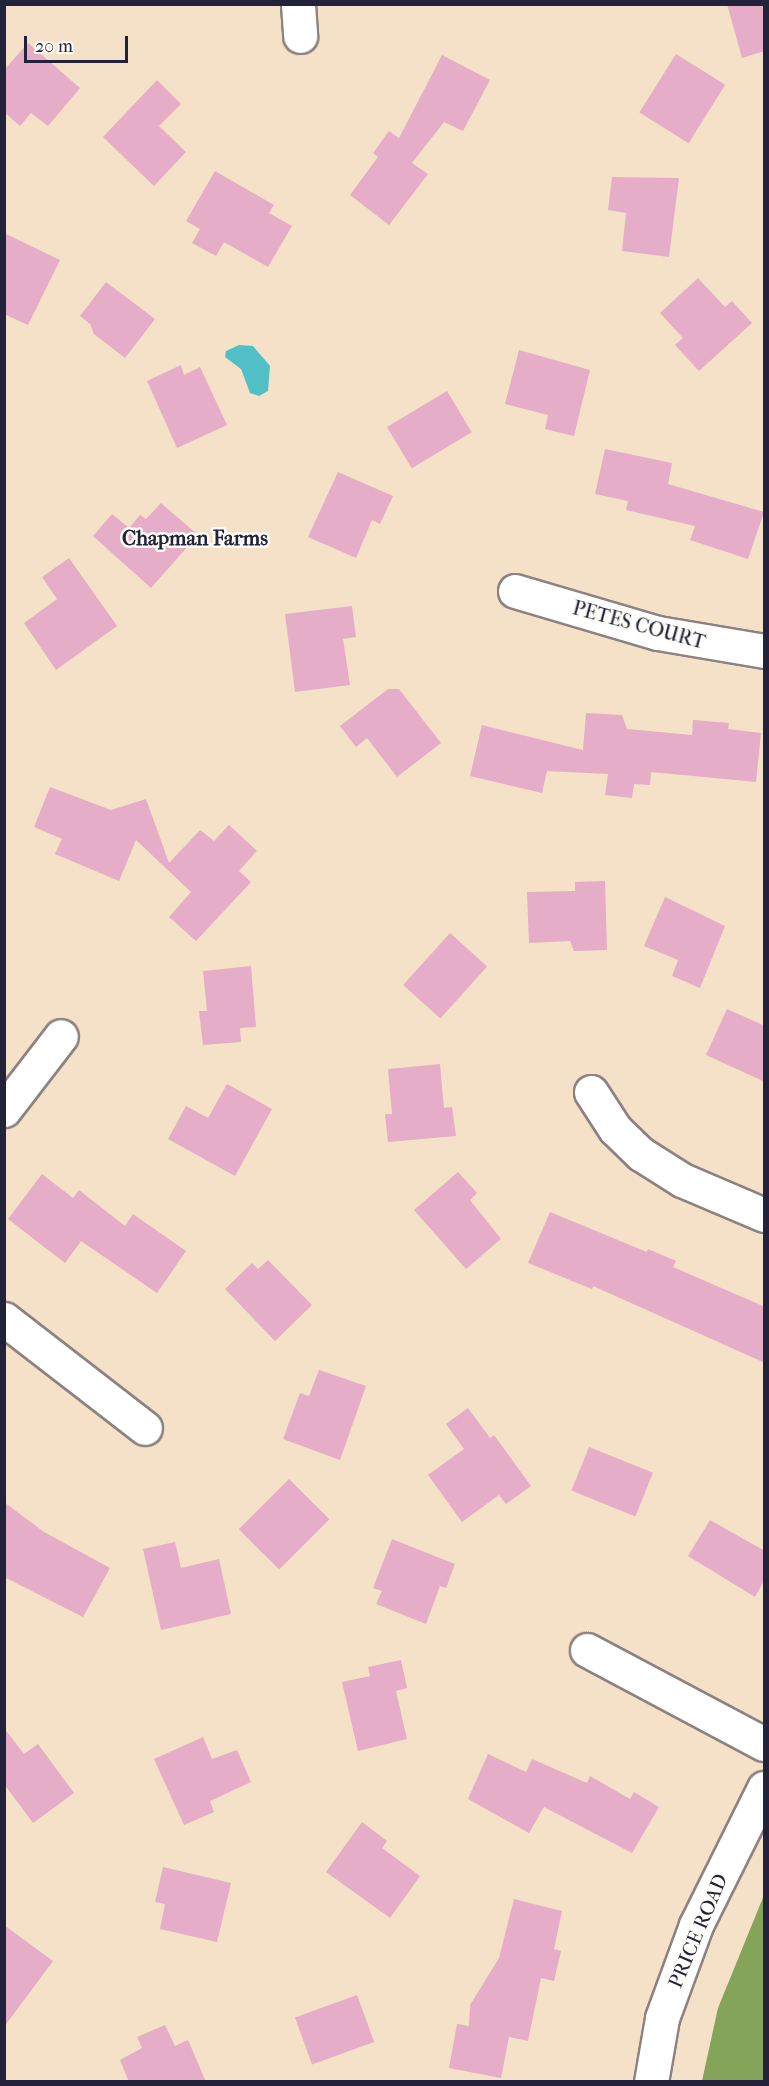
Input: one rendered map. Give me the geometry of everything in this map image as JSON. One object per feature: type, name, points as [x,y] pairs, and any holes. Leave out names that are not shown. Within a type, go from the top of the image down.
[{"type":"street","name":"PETES COURT","points":[[515,591],[658,633],[765,651]]},
{"type":"street","points":[[4,1110],[61,1036]]},
{"type":"street","points":[[591,1092],[615,1129],[642,1154],[682,1180],[765,1215]]},
{"type":"street","points":[[4,1319],[145,1428]]},
{"type":"street","points":[[587,1650],[765,1744]]},
{"type":"street","name":"PRICE ROAD","points":[[651,2082],[662,2018],[696,1924],[765,1788]]},
{"type":"green space","points":[[764,1895],[764,2081],[702,2081],[718,2008]]},
{"type":"water","points":[[239,345],[253,346],[270,366],[268,391],[259,396],[250,393],[241,369],[225,357],[226,351]]},
{"type":"building","points":[[727,4],[765,4],[765,51],[742,58]]},
{"type":"building","points":[[28,43],[80,88],[48,126],[31,113],[20,126],[4,112],[4,70]]},
{"type":"building","points":[[676,54],[725,85],[689,143],[639,113]]},
{"type":"building","points":[[442,55],[490,80],[463,131],[444,122],[412,163],[428,174],[389,225],[350,195],[378,157],[373,153],[389,131],[399,138]]},
{"type":"building","points":[[157,80],[181,104],[159,126],[186,152],[154,186],[103,137]]},
{"type":"building","points":[[215,171],[274,205],[269,213],[292,226],[268,267],[224,242],[216,256],[192,243],[200,229],[186,221]]},
{"type":"building","points":[[612,177],[679,178],[669,257],[622,251],[626,213],[608,210]]},
{"type":"building","points":[[4,233],[60,260],[28,325],[4,314]]},
{"type":"building","points":[[698,278],[725,307],[732,301],[752,323],[699,371],[675,345],[683,338],[660,313]]},
{"type":"building","points":[[106,282],[155,319],[125,358],[94,334],[90,324],[80,316]]},
{"type":"building","points":[[519,350],[590,370],[574,436],[545,429],[548,415],[505,404]]},
{"type":"building","points":[[181,365],[184,375],[200,367],[227,425],[177,448],[147,381]]},
{"type":"building","points":[[447,391],[472,432],[412,468],[387,427]]},
{"type":"building","points":[[605,449],[672,463],[668,484],[764,512],[748,559],[690,540],[695,526],[626,510],[628,501],[595,494]]},
{"type":"building","points":[[338,472],[393,496],[380,524],[372,520],[356,558],[308,537]]},
{"type":"building","points":[[161,503],[198,535],[151,588],[93,536],[112,514],[129,528],[140,515],[146,519]]},
{"type":"building","points":[[69,558],[117,626],[56,670],[24,623],[57,599],[42,577]]},
{"type":"building","points":[[352,606],[356,637],[343,639],[350,685],[295,692],[285,614]]},
{"type":"building","points":[[388,689],[399,689],[441,743],[397,777],[367,738],[356,747],[340,726]]},
{"type":"building","points":[[586,713],[622,715],[627,729],[692,735],[693,720],[729,723],[728,729],[761,733],[756,782],[651,772],[650,785],[634,784],[632,798],[605,795],[608,774],[547,771],[542,793],[470,776],[482,725],[583,750]]},
{"type":"building","points":[[50,787],[111,810],[146,799],[169,863],[200,830],[214,841],[229,825],[257,851],[239,871],[251,882],[196,941],[169,917],[191,892],[136,840],[119,881],[55,854],[62,839],[34,827]]},
{"type":"building","points":[[605,881],[607,950],[574,951],[570,941],[529,943],[527,892],[575,891],[575,882]]},
{"type":"building","points":[[665,897],[725,926],[700,988],[672,976],[678,960],[644,946]]},
{"type":"building","points":[[450,933],[487,966],[440,1018],[403,985]]},
{"type":"building","points":[[251,966],[256,1027],[240,1028],[241,1042],[203,1045],[199,1011],[207,1011],[203,971]]},
{"type":"building","points":[[727,1009],[765,1026],[765,1082],[706,1055]]},
{"type":"building","points":[[440,1064],[444,1108],[452,1107],[456,1136],[388,1142],[385,1114],[392,1114],[388,1069]]},
{"type":"building","points":[[227,1084],[272,1109],[235,1176],[168,1139],[186,1106],[208,1118]]},
{"type":"building","points":[[458,1172],[477,1193],[470,1200],[501,1239],[466,1269],[414,1210]]},
{"type":"building","points":[[42,1174],[73,1198],[79,1190],[125,1226],[133,1214],[186,1251],[157,1293],[81,1241],[65,1263],[8,1219]]},
{"type":"building","points":[[550,1212],[647,1252],[648,1249],[676,1261],[673,1267],[765,1307],[765,1363],[593,1286],[592,1289],[528,1263]]},
{"type":"building","points":[[268,1260],[312,1305],[275,1341],[225,1289],[252,1263],[258,1269]]},
{"type":"building","points":[[319,1370],[366,1386],[340,1460],[283,1439],[300,1393],[309,1396]]},
{"type":"building","points":[[468,1408],[490,1438],[494,1435],[531,1486],[506,1504],[499,1495],[462,1522],[428,1475],[464,1449],[446,1424]]},
{"type":"building","points":[[589,1447],[653,1473],[635,1516],[571,1491]]},
{"type":"building","points":[[289,1479],[329,1519],[279,1570],[239,1529]]},
{"type":"building","points":[[4,1502],[44,1532],[110,1568],[83,1617],[4,1577]]},
{"type":"building","points":[[710,1520],[765,1551],[765,1579],[755,1597],[688,1556]]},
{"type":"building","points":[[392,1539],[455,1564],[446,1588],[440,1586],[426,1624],[376,1604],[382,1591],[373,1588]]},
{"type":"building","points":[[175,1542],[181,1568],[219,1559],[231,1614],[161,1630],[143,1549]]},
{"type":"building","points":[[401,1660],[407,1688],[396,1691],[407,1739],[358,1751],[342,1682],[370,1676],[368,1667]]},
{"type":"building","points":[[4,1728],[24,1754],[38,1744],[74,1793],[33,1823],[4,1784]]},
{"type":"building","points":[[203,1737],[212,1759],[237,1750],[251,1782],[210,1801],[214,1812],[184,1825],[154,1759]]},
{"type":"building","points":[[488,1754],[526,1772],[532,1759],[587,1783],[590,1776],[630,1799],[634,1792],[659,1807],[632,1853],[544,1807],[529,1833],[468,1799]]},
{"type":"building","points":[[362,1822],[387,1841],[382,1848],[420,1876],[390,1918],[326,1872]]},
{"type":"building","points":[[163,1867],[231,1883],[217,1942],[160,1929],[165,1904],[155,1902]]},
{"type":"building","points":[[514,1899],[562,1911],[554,1949],[561,1951],[554,1981],[541,1978],[528,2041],[509,2037],[501,2078],[449,2068],[457,2024],[469,2026],[470,2005],[499,1958]]},
{"type":"building","points":[[4,1925],[53,1961],[4,2027]]},
{"type":"building","points":[[357,1995],[374,2042],[312,2065],[295,2018]]},
{"type":"building","points":[[165,2025],[175,2046],[188,2040],[206,2082],[129,2082],[120,2060],[142,2048],[137,2037]]},
{"type":"district","name":"Chapman Farms","points":[[195,538]]}]
